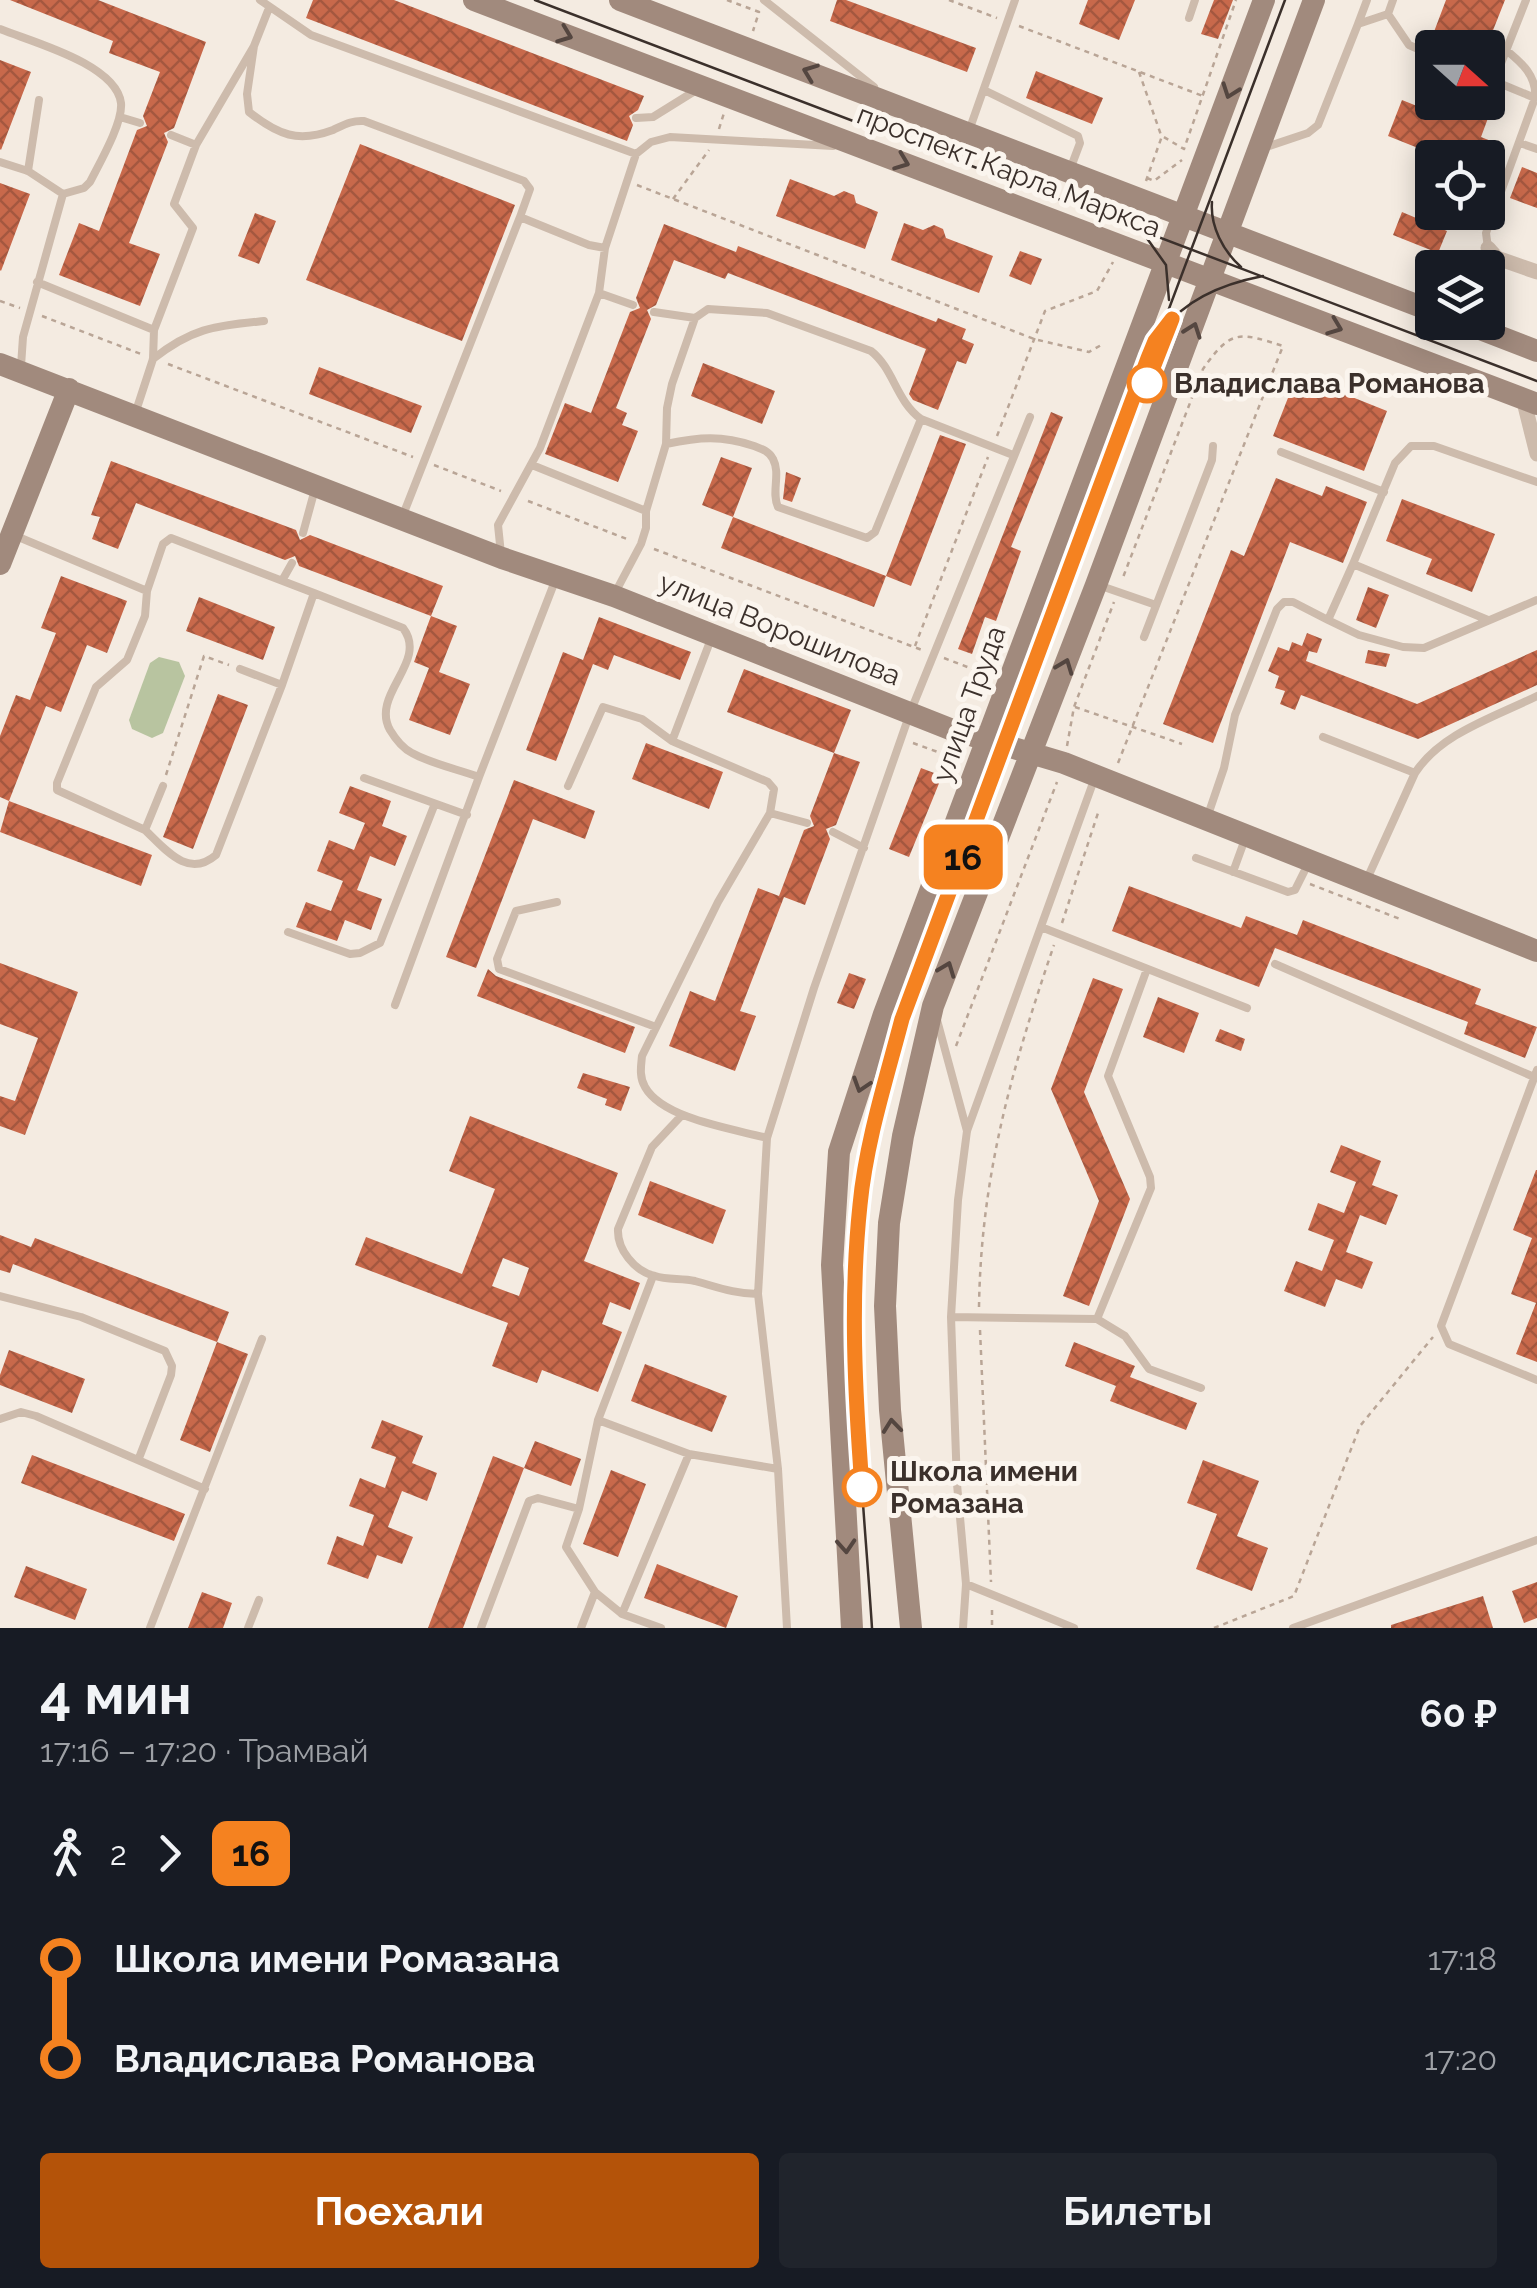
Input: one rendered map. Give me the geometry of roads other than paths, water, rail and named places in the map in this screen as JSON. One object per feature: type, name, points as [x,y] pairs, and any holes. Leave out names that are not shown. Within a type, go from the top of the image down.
[{"type":"main road","name":"проспект Карла Маркса","points":[[474,0],[1530,401]]},
{"type":"main road","name":"проспект Карла Маркса","points":[[620,0],[1069,172],[1143,188],[1184,216],[1415,305]]},
{"type":"main road","name":"улица Труда","points":[[852,1628],[832,1265],[839,1152],[884,1014],[1264,0]]},
{"type":"main road","points":[[912,1628],[890,1410],[885,1306],[890,1223],[902,1136],[933,1006],[1032,754],[1064,703],[1257,150],[1314,0]]},
{"type":"main road","points":[[1505,339],[1537,351]]},
{"type":"main road","name":"улица Ворошилова","points":[[10,368],[401,520],[614,596],[910,713],[1032,754],[1106,770],[1206,819],[1537,950]]},
{"type":"main road","points":[[0,564],[68,389]]},
{"type":"street","points":[[1488,248],[1497,258],[1537,272]]},
{"type":"street","name":"проспект Карла Маркса","points":[[1530,401],[1537,454]]},
{"type":"lane","points":[[260,0],[311,35],[636,154]]},
{"type":"lane","points":[[764,0],[895,104]]},
{"type":"lane","points":[[968,132],[1015,0]]},
{"type":"lane","points":[[1189,18],[1195,0]]},
{"type":"lane","points":[[1257,150],[1308,133],[1318,125],[1367,0]]},
{"type":"lane","points":[[1388,14],[1393,0]]},
{"type":"lane","points":[[1488,248],[1486,232],[1535,98],[1533,78],[1506,50],[1526,0]]},
{"type":"lane","points":[[134,418],[153,359],[154,330],[193,228],[174,204],[196,145],[254,46],[268,8]]},
{"type":"lane","points":[[1358,24],[1388,14]]},
{"type":"lane","points":[[1388,14],[1408,46],[1415,49]]},
{"type":"lane","points":[[0,29],[91,66],[106,77],[120,103],[120,117],[84,188],[63,194],[28,171],[0,162]]},
{"type":"lane","points":[[254,46],[247,94],[249,112],[266,126],[290,136],[310,138],[356,120],[524,181],[530,190],[401,520]]},
{"type":"lane","points":[[636,118],[654,117],[702,86]]},
{"type":"lane","points":[[1505,86],[1535,98]]},
{"type":"lane","points":[[984,90],[1078,136],[1080,143],[1069,172]]},
{"type":"lane","points":[[28,171],[39,100]]},
{"type":"lane","points":[[120,117],[140,123]]},
{"type":"lane","points":[[171,135],[196,145]]},
{"type":"lane","points":[[502,558],[498,525],[532,465],[599,294],[605,248],[636,154],[651,142],[670,137],[862,147]]},
{"type":"lane","points":[[1520,143],[1537,149]]},
{"type":"lane","points":[[10,368],[20,354],[63,194]]},
{"type":"lane","points":[[520,217],[605,248]]},
{"type":"lane","points":[[37,282],[154,330]]},
{"type":"lane","points":[[599,294],[633,305]]},
{"type":"lane","points":[[614,596],[646,528],[646,511],[666,444],[672,384],[695,318],[708,309],[767,313],[870,351],[880,358],[904,403],[921,419],[1013,455]]},
{"type":"lane","points":[[654,312],[695,318]]},
{"type":"lane","points":[[153,359],[173,343],[206,327],[264,321]]},
{"type":"lane","points":[[788,1628],[778,1469],[758,1294],[767,1138],[814,988],[910,713],[1030,416]]},
{"type":"lane","points":[[666,444],[704,436],[728,437],[766,451],[775,463],[774,499],[778,506],[867,538],[875,532],[921,419]]},
{"type":"lane","points":[[1328,620],[1402,453],[1423,444],[1537,482]]},
{"type":"lane","points":[[1144,638],[1214,446]]},
{"type":"lane","points":[[1281,452],[1384,492]]},
{"type":"lane","points":[[532,465],[646,511]]},
{"type":"lane","points":[[304,532],[316,486]]},
{"type":"lane","points":[[12,535],[147,591]]},
{"type":"lane","points":[[314,593],[216,854],[200,865],[187,865],[145,830],[62,794],[56,786],[96,687],[127,660],[145,616],[147,591],[163,544],[171,538],[283,580],[403,628],[410,641],[407,662],[385,704],[384,718],[391,732],[400,746],[413,754],[479,777]]},
{"type":"lane","points":[[283,580],[292,563]]},
{"type":"lane","points":[[1353,564],[1488,620]]},
{"type":"lane","points":[[395,1005],[556,578]]},
{"type":"lane","points":[[1107,588],[1156,605]]},
{"type":"lane","points":[[1206,819],[1224,768],[1235,715],[1277,608],[1284,602],[1293,602],[1359,635],[1414,649],[1434,645],[1537,600]]},
{"type":"lane","points":[[672,741],[713,635]]},
{"type":"lane","points":[[240,669],[282,685]]},
{"type":"lane","points":[[1365,882],[1426,756],[1445,742],[1537,696]]},
{"type":"lane","points":[[568,786],[603,707],[642,719],[672,741],[771,784],[774,792],[770,813],[718,902],[656,1027],[642,1056],[641,1076],[654,1097],[682,1115],[767,1138]]},
{"type":"lane","points":[[1323,738],[1415,774]]},
{"type":"lane","points":[[963,1628],[966,1584],[957,1484],[951,1317],[958,1200],[967,1131],[1040,927],[1106,770]]},
{"type":"lane","points":[[364,778],[467,816]]},
{"type":"lane","points":[[145,830],[163,786]]},
{"type":"lane","points":[[288,932],[350,954],[372,949],[380,942],[434,806]]},
{"type":"lane","points":[[770,813],[807,823]]},
{"type":"lane","points":[[833,832],[864,848]]},
{"type":"lane","points":[[1233,872],[1246,835]]},
{"type":"lane","points":[[1196,858],[1288,892],[1295,890],[1310,860]]},
{"type":"lane","points":[[557,902],[516,911],[497,959],[500,969],[656,1027]]},
{"type":"lane","points":[[1040,927],[1248,1008]]},
{"type":"lane","points":[[1275,964],[1536,1073],[1441,1326],[1444,1338],[1454,1347],[1537,1380]]},
{"type":"lane","points":[[1096,1319],[1151,1188],[1150,1177],[1108,1076],[1147,969]]},
{"type":"lane","points":[[933,1006],[967,1131]]},
{"type":"lane","points":[[682,1115],[652,1148],[618,1229],[617,1242],[653,1276],[693,1281],[734,1294],[758,1294]]},
{"type":"lane","points":[[653,1276],[598,1420],[579,1510],[566,1549],[595,1592],[622,1614],[660,1628]]},
{"type":"lane","points":[[0,1296],[81,1316],[165,1351],[170,1358],[171,1375],[140,1458]]},
{"type":"lane","points":[[951,1317],[1096,1319],[1124,1336],[1150,1369],[1201,1388]]},
{"type":"lane","points":[[150,1628],[262,1338]]},
{"type":"lane","points":[[0,1419],[22,1412],[36,1416],[205,1488]]},
{"type":"lane","points":[[598,1420],[689,1454],[778,1469]]},
{"type":"lane","points":[[622,1614],[689,1454]]},
{"type":"lane","points":[[480,1628],[529,1501],[538,1498],[579,1510]]},
{"type":"lane","points":[[1293,1628],[1537,1540]]},
{"type":"lane","points":[[966,1584],[1074,1628]]},
{"type":"lane","points":[[581,1628],[595,1592]]},
{"type":"lane","points":[[248,1628],[259,1600]]},
{"type":"tram line","points":[[535,0],[1537,381]]},
{"type":"tram line","points":[[872,1628],[857,1417],[855,1311],[860,1206],[877,1112],[902,1019],[1285,0]]},
{"type":"tram line","points":[[1212,202],[1219,238],[1241,267]]},
{"type":"tram line","points":[[1141,230],[1166,265],[1169,300]]},
{"type":"tram line","points":[[1164,329],[1184,309],[1209,294],[1263,276]]},
{"type":"tram line","name":"16","points":[[862,1487],[856,1391],[856,1263],[870,1140],[902,1019],[1148,358],[1172,319],[1147,383]]},
{"type":"place","name":"Владислава Романова","points":[[1147,383]]},
{"type":"place","name":"Школа имени Ромазана","points":[[862,1487]]}]
